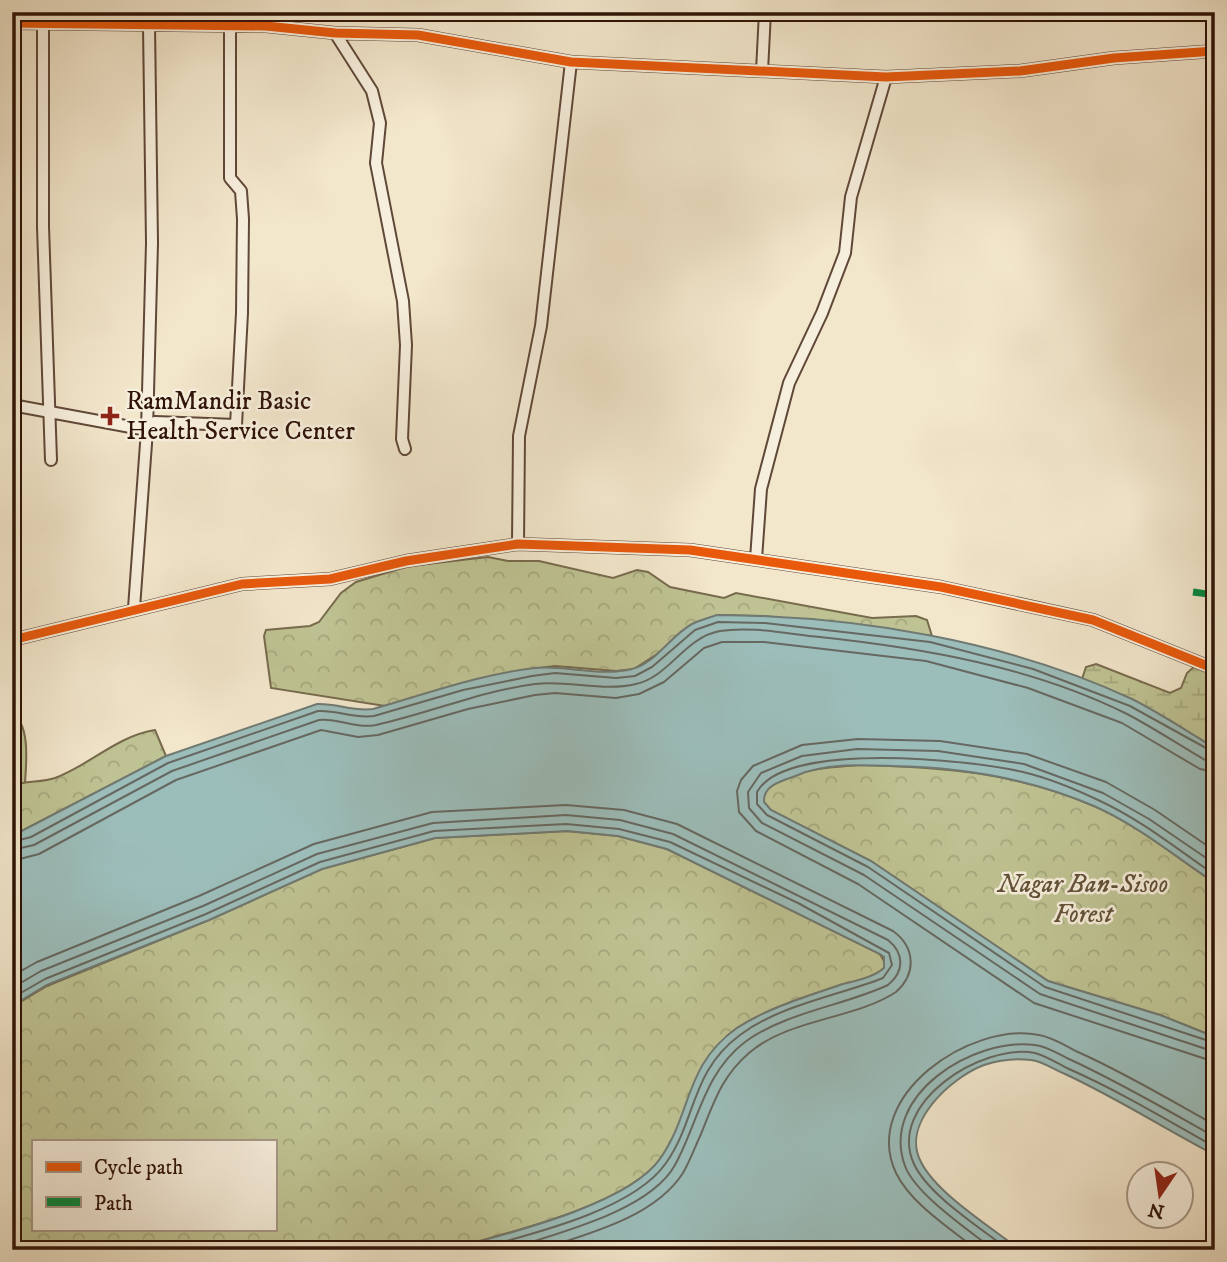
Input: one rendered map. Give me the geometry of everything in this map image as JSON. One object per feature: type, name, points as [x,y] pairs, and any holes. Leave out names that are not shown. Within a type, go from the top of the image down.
[{"type":"street","points":[[264,12],[266,26]]},
{"type":"street","points":[[762,71],[765,12]]},
{"type":"street","points":[[12,23],[266,26],[335,33],[418,35],[571,62],[886,77],[1020,71],[1127,57],[1215,51]]},
{"type":"street","points":[[43,24],[43,227],[51,460]]},
{"type":"street","points":[[134,608],[147,430],[152,243],[149,26]]},
{"type":"street","points":[[147,430],[155,422],[236,425],[242,313],[243,219],[241,191],[230,178],[230,26]]},
{"type":"street","points":[[335,33],[372,91],[380,123],[376,163],[403,301],[406,345],[402,439],[405,449]]},
{"type":"street","points":[[518,544],[519,436],[541,326],[571,62]]},
{"type":"street","points":[[756,559],[761,489],[789,383],[822,313],[845,253],[851,197],[886,77]]},
{"type":"street","points":[[12,405],[147,430]]},
{"type":"street","points":[[12,640],[134,608],[242,584],[330,579],[406,561],[518,544],[690,550],[941,587],[1080,616],[1215,669]]},
{"type":"green space","points":[[488,557],[508,561],[539,561],[613,578],[637,570],[648,572],[670,587],[724,598],[736,593],[872,618],[916,616],[927,620],[932,636],[765,616],[717,615],[634,669],[616,671],[555,666],[531,669],[462,684],[385,706],[271,688],[264,636],[266,630],[310,626],[319,622],[341,593],[356,582],[409,566]]},
{"type":"green space","points":[[1096,664],[1170,693],[1181,688],[1187,673],[1195,666],[1215,674],[1215,748],[1133,700],[1082,679],[1086,667]]},
{"type":"green space","points":[[12,714],[18,719],[25,735],[26,756],[25,783],[12,786]]},
{"type":"green space","points":[[155,730],[166,756],[12,836],[12,786],[55,778],[128,738]]},
{"type":"green space","name":"Nagar Ban-Sisoo Forest","points":[[859,765],[920,767],[978,774],[1064,795],[1126,822],[1215,883],[1215,1037],[1160,1015],[1048,981],[871,861],[770,810],[764,802],[763,794],[772,785],[795,774]]},
{"type":"green space","points":[[567,831],[618,836],[667,849],[880,954],[885,963],[884,968],[869,977],[774,1009],[737,1028],[710,1056],[670,1143],[660,1159],[643,1176],[592,1204],[530,1227],[447,1250],[12,1250],[12,1007],[47,986],[209,920],[322,869],[435,838]]},
{"type":"water","points":[[717,615],[770,616],[876,626],[982,647],[1083,678],[1132,699],[1215,748],[1215,883],[1141,832],[1094,806],[1045,788],[995,776],[918,767],[832,767],[809,771],[775,784],[767,791],[764,802],[771,810],[871,861],[1048,981],[1160,1015],[1215,1037],[1215,1155],[1103,1093],[1044,1064],[1031,1060],[1007,1060],[971,1071],[944,1091],[923,1117],[917,1132],[916,1147],[921,1162],[939,1186],[1020,1250],[447,1250],[562,1217],[621,1191],[644,1176],[660,1159],[678,1125],[698,1074],[720,1042],[737,1028],[761,1015],[800,999],[869,977],[884,968],[884,957],[880,954],[667,849],[618,836],[567,831],[435,838],[322,869],[209,920],[47,985],[12,1006],[12,836],[166,756],[317,704],[373,709],[474,680],[535,668],[608,672],[632,669],[656,655],[684,629]]},
{"type":"marked path","points":[[1193,592],[1215,595]]},
{"type":"cycle path","points":[[12,23],[266,26],[335,33],[418,35],[571,62],[886,77],[1020,71],[1114,58],[1215,51]]},
{"type":"cycle path","points":[[12,640],[242,584],[330,579],[406,561],[518,544],[690,550],[941,587],[1093,620],[1215,669]]},
{"type":"place","name":"RamMandir Basic Health Service Center","points":[[110,416]]}]
